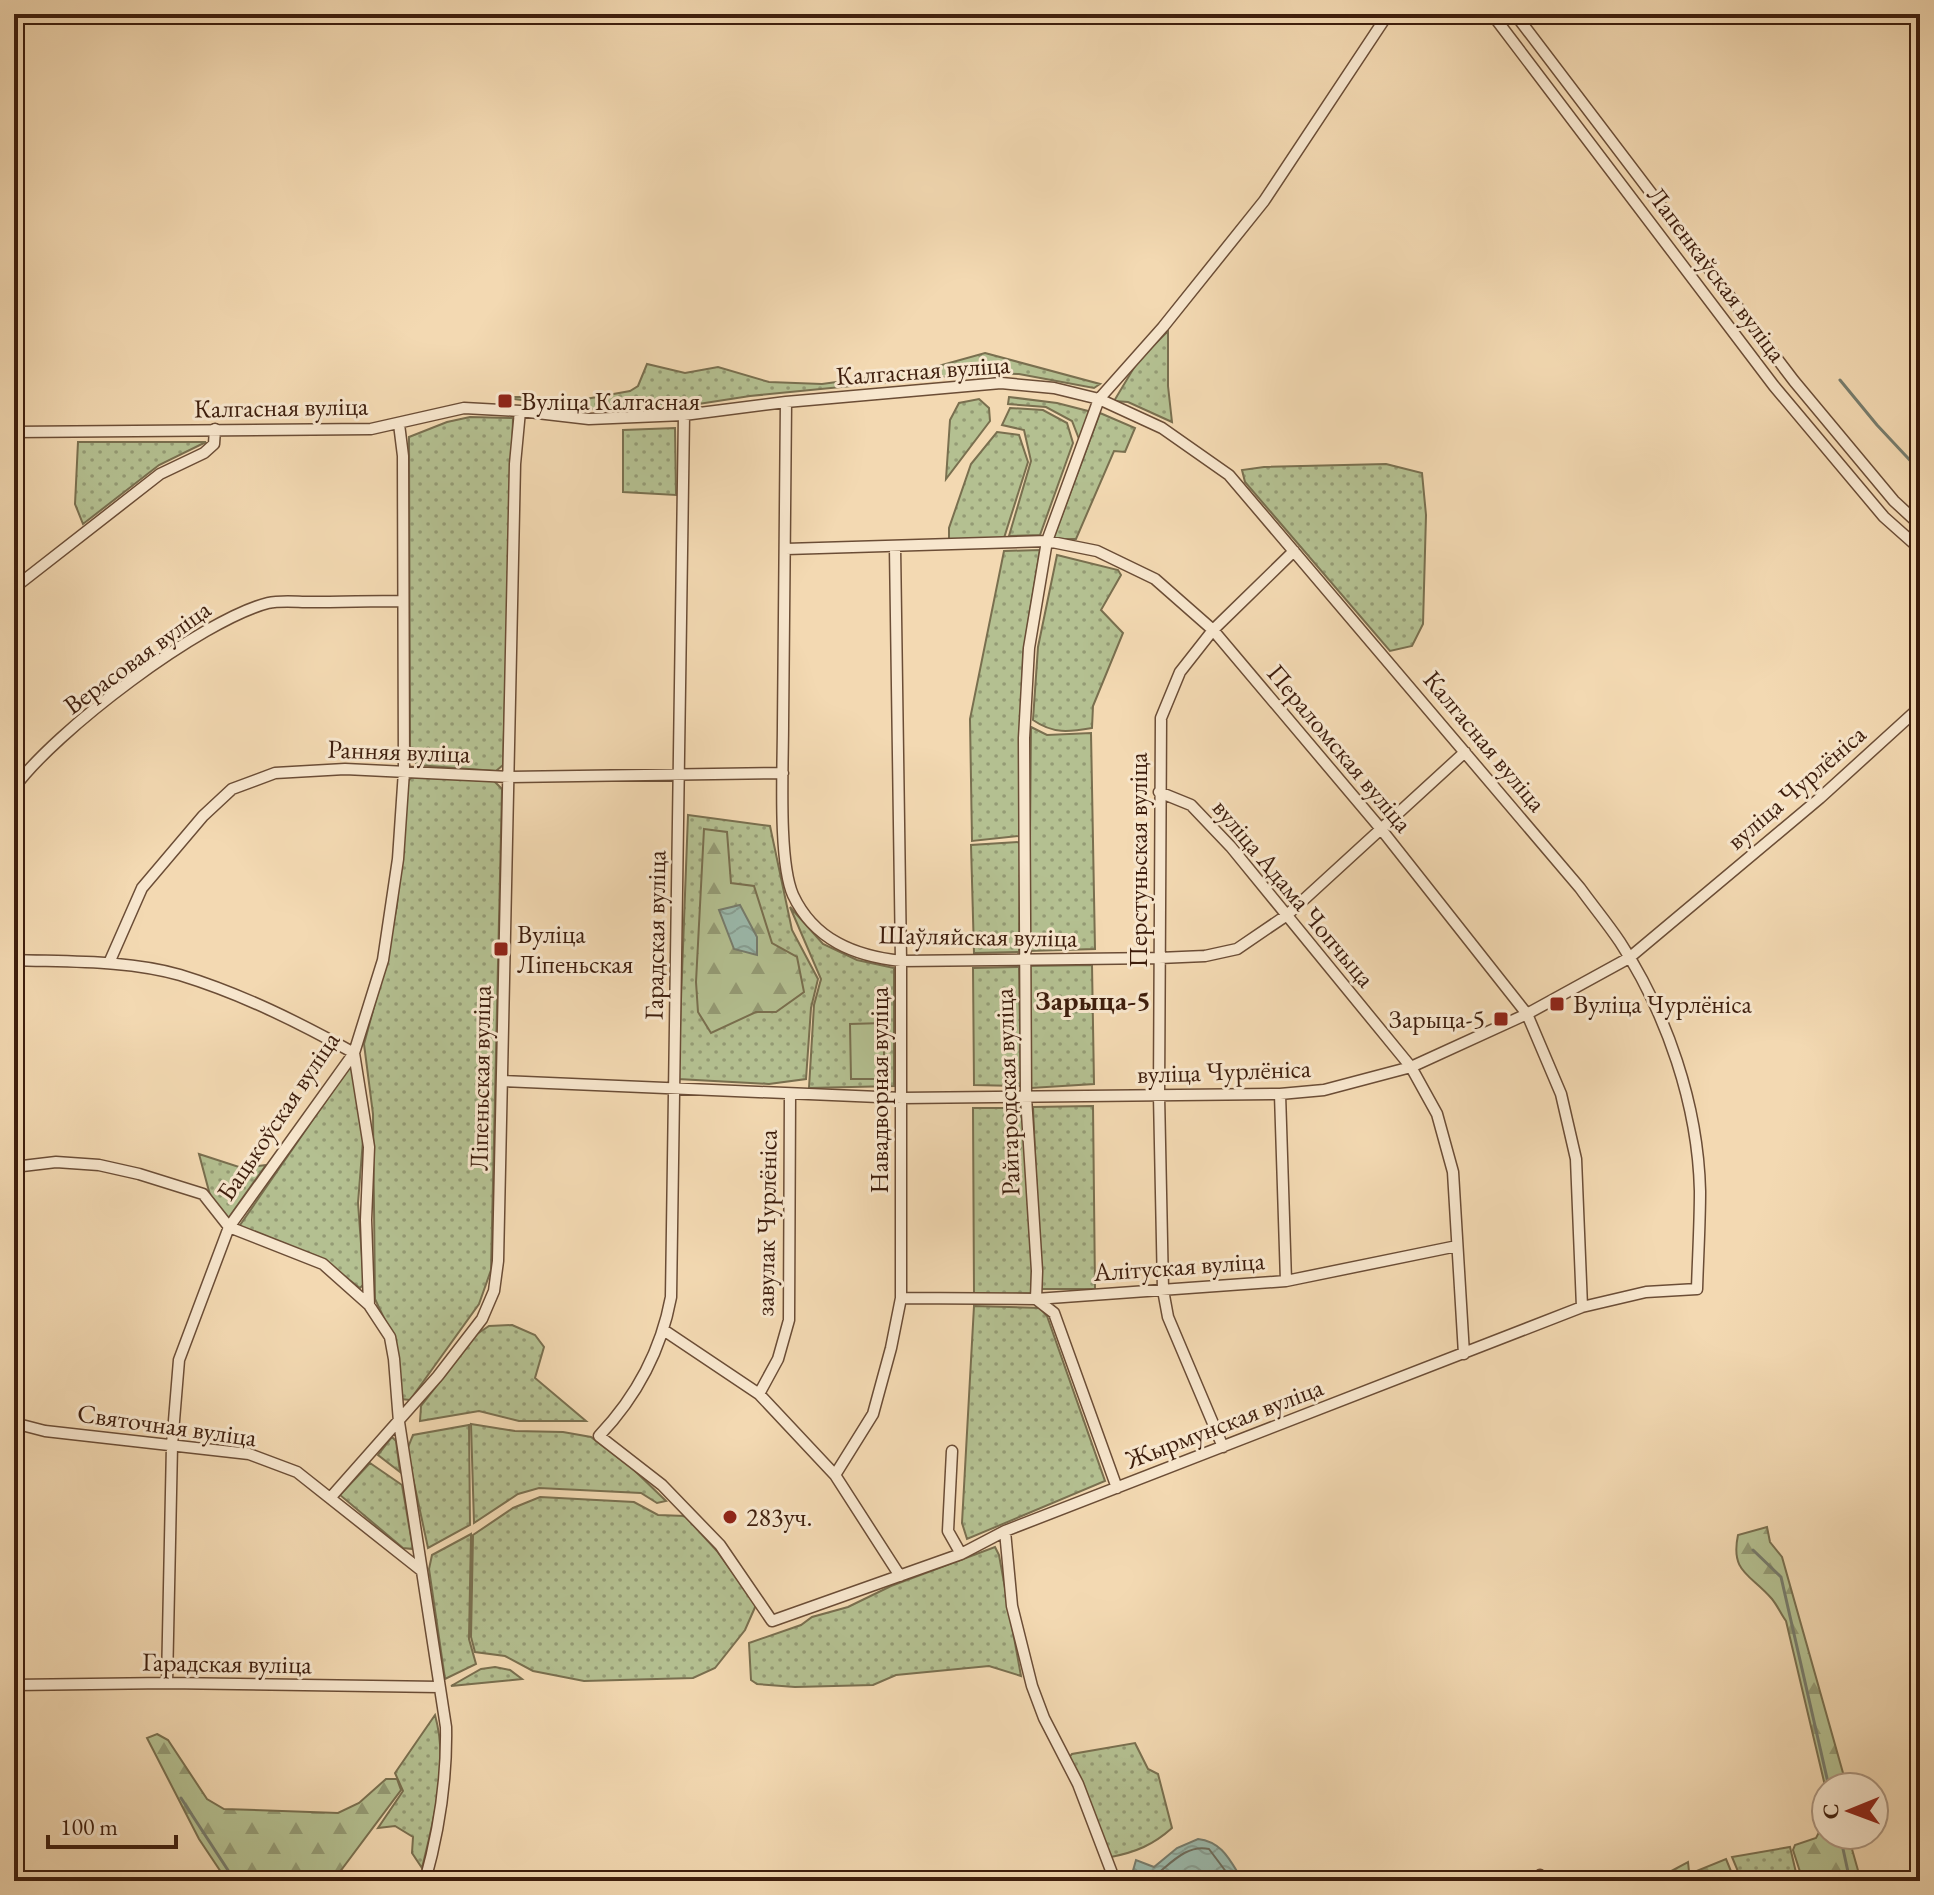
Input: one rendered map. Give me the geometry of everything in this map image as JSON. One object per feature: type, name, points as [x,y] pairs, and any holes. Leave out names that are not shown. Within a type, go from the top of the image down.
[{"type":"street","points":[[1099,399],[1163,327],[1264,201],[1388,14]]},
{"type":"street","name":"Лапенкаўская вуліца","points":[[1492,14],[1774,386],[1884,517],[1920,549]]},
{"type":"street","name":"Лапенкаўская вуліца","points":[[1515,14],[1794,381],[1894,501],[1920,525]]},
{"type":"street","name":"Калгасная вуліца","points":[[14,432],[371,429],[464,408],[589,419],[684,415],[786,402],[1001,383],[1054,388],[1099,399],[1162,428],[1229,475],[1580,888],[1629,958],[1655,1004],[1682,1079],[1694,1133],[1700,1189],[1697,1289]]},
{"type":"street","name":"Райгародская вуліца","points":[[1036,1299],[1026,1097],[1024,959],[1024,738],[1029,648],[1047,541],[1099,399]]},
{"type":"street","name":"Шаўляйская вуліца","points":[[786,402],[783,773],[786,874],[792,894],[803,913],[824,936],[843,948],[861,955],[901,961],[1159,958],[1205,956],[1237,949],[1287,915],[1465,752]]},
{"type":"street","name":"Ліпеньская вуліца","points":[[331,1497],[438,1376],[482,1319],[494,1291],[498,1261],[515,464],[520,411]]},
{"type":"street","name":"Гарадская вуліца","points":[[684,415],[672,1276],[665,1331],[624,1409],[599,1436],[662,1485],[720,1545],[772,1621]]},
{"type":"street","name":"Бацькоўская вуліца","points":[[167,1683],[172,1445],[179,1360],[229,1227],[354,1053],[383,960],[398,859],[404,771],[403,456],[399,424]]},
{"type":"street","points":[[14,588],[160,474],[204,453],[214,444],[215,429]]},
{"type":"street","name":"Пераломская вуліца","points":[[786,549],[1047,541],[1097,551],[1155,579],[1213,630],[1381,829],[1527,1014],[1561,1094],[1576,1159],[1582,1307]]},
{"type":"street","name":"Навадворная вуліца","points":[[835,1475],[873,1414],[901,1298],[901,961],[895,547]]},
{"type":"street","name":"Перстуньская вуліца","points":[[1223,1447],[1168,1317],[1163,1290],[1159,1095],[1161,718],[1180,672],[1213,630],[1294,551]]},
{"type":"street","name":"Верасовая вуліца","points":[[14,788],[26,772],[90,714],[164,659],[229,617],[270,602],[402,601]]},
{"type":"street","name":"вуліца Чурлёніса","points":[[502,1081],[902,1098],[1280,1094],[1324,1090],[1411,1067],[1527,1014],[1629,958],[1820,798],[1920,707]]},
{"type":"street","name":"Ранняя вуліца","points":[[109,963],[142,888],[203,816],[232,789],[275,773],[345,769],[510,777],[783,773]]},
{"type":"street","name":"вуліца Адама Чопчыца","points":[[1159,792],[1191,805],[1231,847],[1411,1067],[1437,1114],[1453,1172],[1464,1354]]},
{"type":"street","points":[[14,960],[109,963],[178,975],[280,1012],[354,1053],[369,1147],[366,1220],[369,1305]]},
{"type":"street","name":"завулак Чурлёніса","points":[[759,1394],[778,1359],[789,1320],[790,1094]]},
{"type":"street","points":[[1280,1094],[1286,1281]]},
{"type":"street","points":[[14,1167],[56,1162],[99,1165],[203,1194],[229,1227],[323,1264],[369,1305],[390,1337],[399,1422],[446,1727],[447,1769],[434,1848],[425,1881]]},
{"type":"street","name":"Алітуская вуліца","points":[[901,1298],[1036,1299],[1286,1281],[1457,1246]]},
{"type":"street","name":"Жырмунская вуліца","points":[[772,1621],[961,1554],[1005,1531],[1582,1307],[1646,1292],[1697,1289]]},
{"type":"street","points":[[1036,1299],[1054,1313],[1117,1488]]},
{"type":"street","points":[[665,1331],[759,1394],[835,1475],[900,1576]]},
{"type":"street","name":"Святочная вуліца","points":[[14,1423],[45,1431],[249,1454],[297,1472],[422,1571]]},
{"type":"street","points":[[952,1451],[948,1531],[961,1554]]},
{"type":"street","points":[[1005,1531],[1012,1606],[1032,1686],[1044,1718],[1078,1784],[1115,1881]]},
{"type":"street","name":"Гарадская вуліца","points":[[14,1685],[167,1683],[439,1687]]},
{"type":"green space","points":[[1168,331],[1168,386],[1172,422],[1128,402],[1114,401],[1138,361]]},
{"type":"green space","points":[[985,353],[1100,384],[1094,388],[1019,374],[984,373],[750,396],[679,407],[600,410],[498,397],[536,397],[569,402],[630,391],[638,386],[647,364],[685,373],[718,367],[769,382],[822,384],[924,370]]},
{"type":"green space","points":[[1009,397],[1057,403],[1092,412],[1079,439],[1072,421],[1046,407],[1008,404]]},
{"type":"green space","points":[[979,399],[989,408],[990,421],[946,479],[950,420],[959,403]]},
{"type":"green space","points":[[1010,408],[1043,410],[1067,423],[1073,443],[1040,535],[1009,536],[1031,461],[1024,430],[1002,425]]},
{"type":"green space","points":[[1100,413],[1135,428],[1125,452],[1114,451],[1076,539],[1053,539]]},
{"type":"green space","points":[[470,417],[513,418],[503,765],[496,771],[417,765],[410,752],[409,437],[447,422]]},
{"type":"green space","points":[[675,428],[676,495],[623,492],[623,430]]},
{"type":"green space","points":[[997,432],[1019,435],[1028,462],[1004,538],[949,540],[949,528],[971,464]]},
{"type":"green space","points":[[78,442],[206,442],[159,465],[83,524],[75,504]]},
{"type":"green space","points":[[1386,464],[1422,473],[1426,515],[1423,624],[1412,646],[1390,651],[1245,482],[1242,470]]},
{"type":"green space","points":[[1040,550],[1023,654],[1019,836],[972,841],[970,719],[1004,551]]},
{"type":"green space","points":[[1057,555],[1118,570],[1121,575],[1101,610],[1123,633],[1093,706],[1092,728],[1061,731],[1033,720],[1038,647]]},
{"type":"green space","points":[[1031,727],[1047,735],[1091,733],[1095,949],[1029,951]]},
{"type":"green space","points":[[412,777],[494,781],[502,789],[491,1270],[479,1304],[410,1400],[401,1399],[392,1335],[375,1299],[373,1114],[364,1044],[388,955],[397,904],[408,781]]},
{"type":"green space","points":[[688,815],[770,826],[792,930],[818,979],[811,1008],[806,1079],[769,1084],[678,1079]]},
{"type":"green space","points":[[704,829],[727,832],[731,883],[754,886],[772,943],[797,957],[804,992],[776,1012],[756,1012],[711,1033],[698,1012],[696,982]]},
{"type":"green space","points":[[1020,842],[1019,952],[974,953],[971,845]]},
{"type":"green space","points":[[790,907],[823,944],[857,960],[894,968],[894,1086],[809,1088],[814,1005],[821,979]]},
{"type":"green space","points":[[1092,965],[1094,1084],[1031,1088],[1030,966]]},
{"type":"green space","points":[[1019,967],[1021,1086],[974,1085],[973,968]]},
{"type":"green space","points":[[884,1023],[884,1079],[851,1079],[850,1024]]},
{"type":"green space","points":[[350,1066],[363,1140],[358,1203],[364,1284],[360,1288],[319,1257],[238,1228]]},
{"type":"green space","points":[[1093,1106],[1095,1289],[1041,1289],[1033,1107]]},
{"type":"green space","points":[[973,1108],[1022,1108],[1031,1293],[974,1295]]},
{"type":"green space","points":[[199,1154],[242,1168],[266,1165],[227,1220],[210,1195]]},
{"type":"green space","points":[[974,1306],[1040,1308],[1047,1316],[1105,1481],[967,1539],[962,1523]]},
{"type":"green space","points":[[512,1325],[535,1335],[544,1347],[535,1378],[586,1421],[519,1421],[479,1411],[420,1421],[421,1406],[477,1334],[489,1326]]},
{"type":"green space","points":[[471,1424],[591,1437],[633,1469],[666,1501],[657,1503],[641,1493],[539,1488],[518,1494],[474,1523]]},
{"type":"green space","points":[[469,1425],[470,1525],[428,1548],[407,1450],[413,1435]]},
{"type":"green space","points":[[392,1437],[396,1441],[400,1472],[378,1455]]},
{"type":"green space","points":[[370,1463],[402,1485],[413,1549],[403,1548],[340,1495]]},
{"type":"green space","points":[[540,1497],[634,1502],[658,1515],[685,1516],[717,1551],[756,1605],[745,1630],[715,1668],[693,1678],[584,1681],[533,1671],[505,1656],[475,1652],[471,1637],[473,1535],[513,1508]]},
{"type":"green space","points":[[1767,1527],[1770,1542],[1782,1557],[1842,1771],[1822,1771],[1786,1621],[1772,1599],[1740,1565],[1736,1548],[1738,1535]]},
{"type":"green space","points":[[471,1534],[469,1639],[476,1664],[445,1679],[429,1569],[432,1555]]},
{"type":"green space","points":[[995,1547],[1021,1676],[989,1666],[896,1675],[873,1685],[795,1687],[757,1684],[751,1680],[749,1643],[801,1625],[812,1617],[848,1607],[891,1586]]},
{"type":"green space","points":[[495,1667],[510,1670],[522,1679],[451,1686],[481,1669]]},
{"type":"green space","points":[[435,1715],[441,1753],[440,1772],[422,1868],[412,1853],[413,1837],[395,1826],[378,1828],[403,1791],[395,1773]]},
{"type":"green space","points":[[157,1734],[168,1740],[207,1799],[224,1809],[338,1813],[359,1803],[386,1779],[397,1779],[401,1790],[333,1881],[227,1881],[199,1839],[147,1738]]},
{"type":"green space","points":[[1135,1743],[1148,1769],[1158,1774],[1172,1828],[1144,1847],[1111,1857],[1068,1759],[1072,1754]]},
{"type":"green space","points":[[1810,1840],[1810,1851],[1853,1851],[1861,1881],[1803,1881],[1793,1850],[1795,1845]]},
{"type":"green space","points":[[1790,1847],[1798,1881],[1742,1881],[1732,1857]]},
{"type":"green space","points":[[1726,1859],[1735,1881],[1691,1881],[1689,1874]]},
{"type":"green space","points":[[1688,1862],[1690,1881],[1629,1881],[1662,1876]]},
{"type":"water","points":[[740,905],[757,937],[757,955],[734,949],[719,910]]},
{"type":"water","points":[[1198,1839],[1220,1848],[1243,1881],[1130,1881],[1136,1860],[1154,1867],[1177,1848]]},
{"type":"waterway","points":[[1840,380],[1920,471]]},
{"type":"waterway","points":[[1753,1550],[1781,1577],[1825,1771]]},
{"type":"waterway","points":[[181,1798],[235,1881]]},
{"type":"waterway","points":[[1843,1851],[1850,1881]]},
{"type":"place","name":"Вуліца Калгасная","points":[[505,401]]},
{"type":"place","name":"Вуліца Ліпеньская","points":[[501,949]]},
{"type":"place","name":"Вуліца Чурлёніса","points":[[1557,1004]]},
{"type":"place","name":"Зарыца-5","points":[[1501,1019]]},
{"type":"place","name":"283уч.","points":[[730,1517]]},
{"type":"district","name":"Зарыца-5","points":[[1093,1000]]}]
